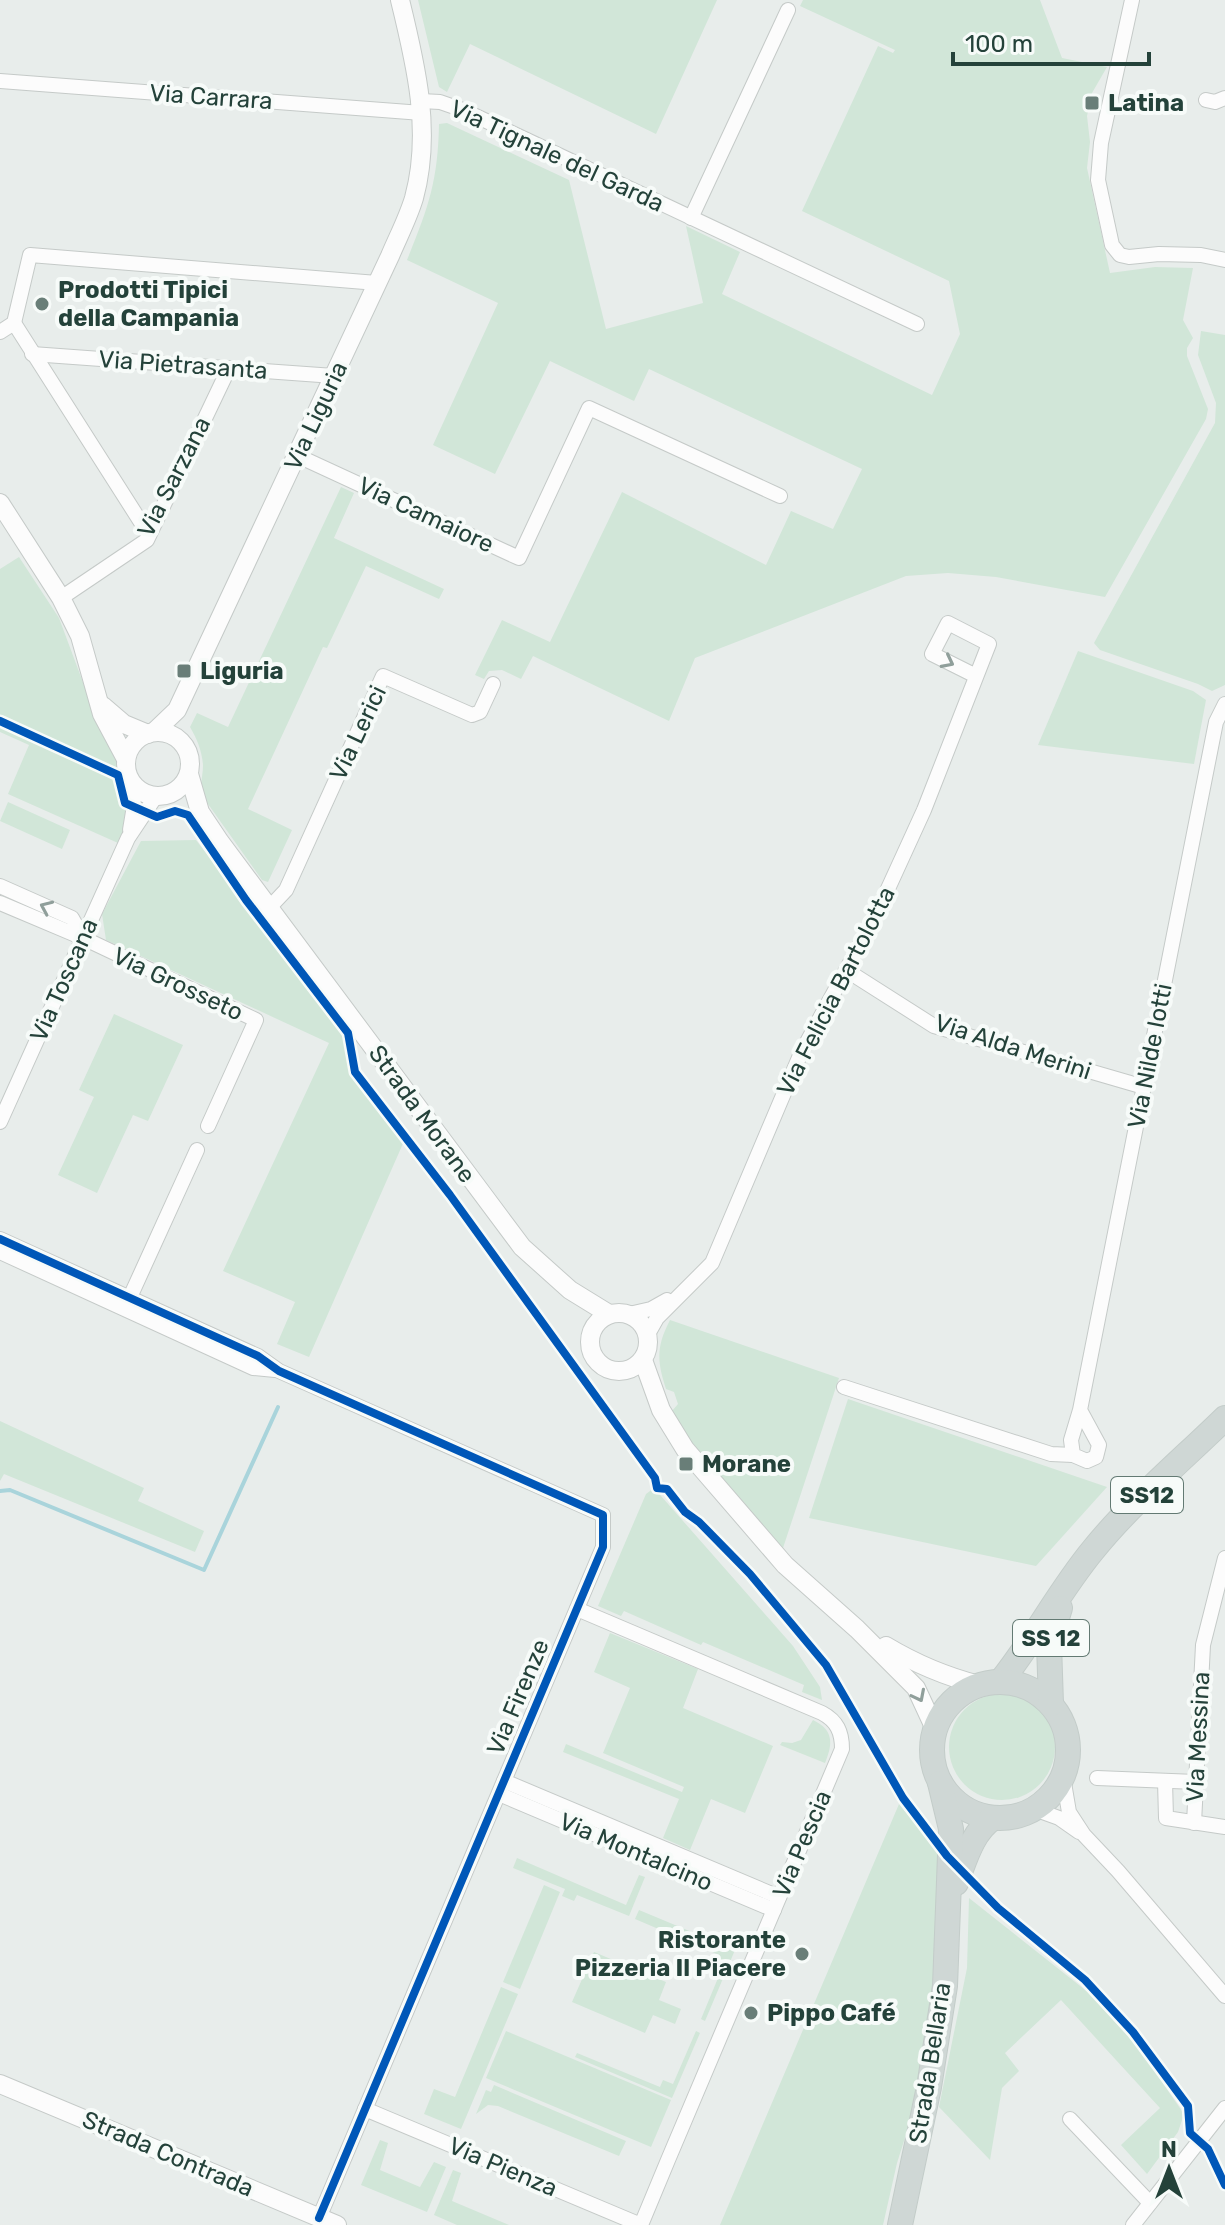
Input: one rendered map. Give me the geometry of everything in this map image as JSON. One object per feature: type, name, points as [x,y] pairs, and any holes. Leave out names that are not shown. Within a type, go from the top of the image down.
[{"type":"main road","name":"SS12","points":[[1073,1576],[1110,1531],[1225,1418]]},
{"type":"main road","points":[[990,1683],[1023,1685],[1051,1704],[1059,1714],[1068,1738],[1069,1752],[1063,1777],[1051,1796],[1034,1809],[1007,1818],[993,1818],[963,1807],[940,1783],[932,1751],[935,1729],[956,1697],[990,1683],[1019,1659],[1073,1576]]},
{"type":"main road","name":"SS 12","points":[[1051,1704],[1049,1644],[1073,1576]]},
{"type":"main road","name":"Strada Bellaria","points":[[900,2225],[938,2038],[945,1986],[951,1829],[940,1783]]},
{"type":"main road","name":"Strada Bellaria","points":[[950,1900],[971,1845],[985,1824],[993,1818]]},
{"type":"street","name":"Via Liguria","points":[[151,733],[177,710],[298,456],[414,198],[421,152],[422,107],[400,0]]},
{"type":"street","points":[[1132,0],[1101,143],[1098,180],[1112,245],[1120,255],[1201,255],[1225,260]]},
{"type":"street","name":"Via Tignale del Garda","points":[[691,218],[788,10]]},
{"type":"street","name":"Via Carrara","points":[[0,81],[422,107]]},
{"type":"street","points":[[1206,100],[1215,102],[1225,98]]},
{"type":"street","name":"Via Tignale del Garda","points":[[422,107],[440,102],[463,110],[917,324]]},
{"type":"street","points":[[149,535],[14,323],[30,255],[377,283]]},
{"type":"street","points":[[0,332],[14,323]]},
{"type":"street","name":"Via Pietrasanta","points":[[32,354],[334,376]]},
{"type":"street","name":"Via Sarzana","points":[[61,598],[147,540],[229,368]]},
{"type":"street","name":"Via Camaiore","points":[[298,456],[519,558],[589,408],[780,496]]},
{"type":"street","points":[[0,503],[61,598],[80,636],[99,701],[126,759],[132,782],[146,794],[162,795],[176,790],[189,774],[189,752],[180,741],[165,732],[151,733],[124,724],[99,701]]},
{"type":"street","name":"Via Lerici","points":[[269,908],[286,890],[383,676],[472,715],[480,712],[493,684]]},
{"type":"street","name":"Via Felicia Bartolotta","points":[[648,1334],[678,1294],[712,1263],[801,1053],[876,915],[924,810],[976,676]]},
{"type":"street","name":"Via Nilde Iotti","points":[[1073,1455],[1071,1440],[1080,1410],[1216,722],[1225,704]]},
{"type":"street","points":[[177,710],[180,741]]},
{"type":"street","points":[[126,759],[135,742],[151,733]]},
{"type":"street","name":"Strada Morane","points":[[189,774],[200,812],[522,1247],[570,1290],[609,1314]]},
{"type":"street","name":"Via Toscana","points":[[0,1122],[128,838],[134,806],[132,782]]},
{"type":"street","name":"Strada Morane","points":[[162,795],[200,812]]},
{"type":"street","name":"Via Toscana","points":[[128,838],[162,795]]},
{"type":"street","points":[[0,886],[72,918],[83,938]]},
{"type":"street","points":[[0,903],[83,938]]},
{"type":"street","name":"Via Grosseto","points":[[83,938],[256,1020],[208,1126]]},
{"type":"street","name":"Via Alda Merini","points":[[846,970],[934,1026],[1144,1087]]},
{"type":"street","points":[[128,1304],[197,1150]]},
{"type":"street","name":"Via Firenze","points":[[0,1239],[128,1304]]},
{"type":"street","name":"Via Firenze","points":[[0,1252],[258,1356],[279,1371],[603,1515],[603,1547],[365,2109],[328,2221]]},
{"type":"street","name":"Strada Morane","points":[[570,1290],[594,1326]]},
{"type":"street","name":"Via Felicia Bartolotta","points":[[629,1314],[651,1309],[678,1294]]},
{"type":"street","points":[[609,1314],[629,1314],[638,1318],[648,1334],[647,1352],[635,1366],[606,1368],[597,1362],[590,1345],[594,1326],[609,1314]]},
{"type":"street","points":[[635,1366],[685,1449],[785,1565],[857,1629],[916,1688],[935,1729]]},
{"type":"street","points":[[844,1387],[1051,1454],[1073,1455],[1087,1461],[1096,1457],[1099,1451],[1097,1440],[1080,1410]]},
{"type":"street","name":"Via Messina","points":[[1194,1823],[1203,1645],[1225,1558]]},
{"type":"street","name":"Via Pescia","points":[[577,1609],[822,1713],[838,1726],[842,1737],[842,1749],[641,2225]]},
{"type":"street","points":[[857,1629],[917,1665],[945,1677],[990,1683]]},
{"type":"street","points":[[1063,1777],[1069,1812],[1084,1835],[1225,1996]]},
{"type":"street","points":[[1097,1778],[1196,1782]]},
{"type":"street","points":[[1165,1781],[1165,1816],[1225,1827]]},
{"type":"street","name":"Via Montalcino","points":[[501,1787],[776,1903]]},
{"type":"street","points":[[1034,1809],[1059,1818],[1084,1835]]},
{"type":"street","name":"Strada Contrada","points":[[0,2084],[328,2221]]},
{"type":"street","points":[[1133,2225],[1225,2108]]},
{"type":"street","name":"Via Pienza","points":[[365,2109],[641,2225]]},
{"type":"street","points":[[1070,2119],[1150,2203]]},
{"type":"green space","points":[[418,0],[717,0],[656,134],[470,44],[447,92],[439,87]]},
{"type":"green space","points":[[803,0],[1040,0],[1062,58],[1107,67],[1092,93],[1087,116],[1090,142],[1087,168],[1110,273],[1155,267],[1193,268],[1183,320],[1193,338],[1187,348],[1187,356],[1208,409],[1206,419],[1105,597],[996,577],[948,573],[906,576],[695,658],[669,721],[533,656],[521,679],[502,670],[489,671],[484,679],[475,675],[502,620],[550,642],[622,492],[766,565],[791,511],[833,529],[862,469],[649,369],[634,401],[550,361],[495,474],[433,445],[498,303],[407,260],[430,194],[437,162],[439,124],[447,123],[569,180],[606,329],[703,303],[686,226],[740,252],[722,294],[932,395],[960,334],[949,281],[802,211],[878,46],[893,53],[895,50],[800,6]]},
{"type":"green space","points":[[1201,331],[1225,335],[1225,685],[1212,691],[1100,650],[1094,643],[1215,423],[1216,403],[1198,355]]},
{"type":"green space","points":[[341,487],[354,493],[334,538],[444,589],[439,599],[366,566],[327,648],[323,647],[248,809],[292,830],[268,882],[262,880],[203,797],[202,755],[190,727],[197,713],[228,727]]},
{"type":"green space","points":[[19,557],[59,618],[94,712],[118,752],[119,771],[128,792],[130,818],[118,843],[8,794],[29,745],[0,732],[0,569]]},
{"type":"green space","points":[[1078,651],[1193,691],[1206,700],[1194,764],[1038,745]]},
{"type":"green space","points":[[8,802],[70,830],[62,849],[0,821]]},
{"type":"green space","points":[[196,840],[354,1044],[361,1082],[405,1139],[309,1357],[277,1344],[295,1302],[223,1271],[329,1043],[106,940],[102,914],[141,841]]},
{"type":"green space","points":[[114,1014],[183,1045],[148,1121],[133,1115],[97,1193],[58,1175],[94,1097],[79,1090]]},
{"type":"green space","points":[[670,1320],[839,1378],[783,1548],[685,1437],[672,1411],[678,1404],[674,1392],[666,1389],[659,1354]]},
{"type":"green space","points":[[848,1399],[1107,1487],[1036,1566],[809,1518]]},
{"type":"green space","points":[[0,1421],[144,1488],[138,1501],[204,1531],[195,1552],[4,1474],[0,1481]]},
{"type":"green space","points":[[654,1488],[793,1646],[820,1687],[822,1700],[802,1692],[804,1685],[703,1642],[701,1645],[624,1611],[621,1616],[598,1606],[646,1494]]},
{"type":"green space","points":[[610,1633],[698,1669],[683,1708],[773,1746],[745,1813],[711,1799],[690,1850],[663,1838],[679,1799],[563,1752],[566,1744],[682,1792],[684,1787],[603,1753],[630,1688],[594,1672]]},
{"type":"green space","points":[[1002,1694],[1022,1698],[1039,1710],[1051,1727],[1055,1747],[1051,1767],[1039,1784],[1022,1796],[1002,1800],[982,1796],[965,1784],[953,1767],[949,1747],[953,1727],[965,1710],[982,1698]]},
{"type":"green space","points":[[813,1720],[825,1728],[830,1738],[825,1763],[780,1745],[782,1742],[801,1740]]},
{"type":"green space","points":[[899,1804],[944,1859],[937,1985],[923,2081],[897,2163],[883,2225],[720,2225]]},
{"type":"green space","points":[[517,1858],[626,1905],[639,1875],[645,1877],[629,1916],[577,1895],[574,1901],[562,1896],[565,1889],[513,1868]]},
{"type":"green space","points":[[544,1885],[560,1892],[520,1989],[503,1982]]},
{"type":"green space","points":[[969,1898],[1089,1993],[1140,2050],[1184,2114],[1178,2132],[1147,2174],[1121,2145],[1160,2108],[1061,2000],[1005,2053],[1019,2071],[1002,2088],[990,2160],[939,2107],[967,1968]]},
{"type":"green space","points":[[639,1910],[735,1950],[705,2021],[701,2019],[723,1966],[714,1961],[717,1954],[635,1919]]},
{"type":"green space","points":[[594,1952],[666,1982],[659,2000],[681,2009],[675,2024],[653,2015],[645,2033],[572,2002]]},
{"type":"green space","points":[[501,1987],[518,1994],[461,2129],[424,2114],[434,2089],[455,2097]]},
{"type":"green space","points":[[506,2031],[671,2100],[651,2147],[486,2078]]},
{"type":"green space","points":[[696,2031],[700,2033],[672,2098],[575,2057],[577,2053],[660,2087],[663,2080],[673,2084]]},
{"type":"green space","points":[[494,2085],[626,2141],[619,2156],[498,2106],[488,2105],[476,2114],[486,2090],[491,2092]]},
{"type":"green space","points":[[380,2140],[388,2143],[380,2170],[420,2187],[434,2162],[446,2167],[427,2212],[361,2185]]},
{"type":"green space","points":[[453,2170],[461,2173],[452,2201],[509,2225],[457,2225],[434,2215]]},
{"type":"waterway","points":[[0,1491],[10,1490],[204,1570],[278,1407]]},
{"type":"cycle path","points":[[0,721],[118,775],[125,803],[157,817],[175,811],[188,815],[246,900],[348,1033],[355,1072],[450,1195],[655,1478],[657,1488],[667,1489],[685,1512],[699,1522],[750,1574],[826,1665],[903,1798],[947,1856],[998,1908],[1085,1980],[1133,2032],[1188,2106],[1190,2133],[1208,2149],[1225,2185]]},
{"type":"cycle path","points":[[0,1239],[258,1356],[279,1371],[603,1515],[603,1547],[319,2218]]},
{"type":"place","name":"Latina","points":[[1092,103]]},
{"type":"place","name":"Prodotti Tipici della Campania","points":[[42,304]]},
{"type":"place","name":"Liguria","points":[[184,671]]},
{"type":"place","name":"Morane","points":[[686,1464]]},
{"type":"place","name":"Ristorante Pizzeria Il Piacere","points":[[802,1954]]},
{"type":"place","name":"Pippo Café","points":[[751,2013]]}]
